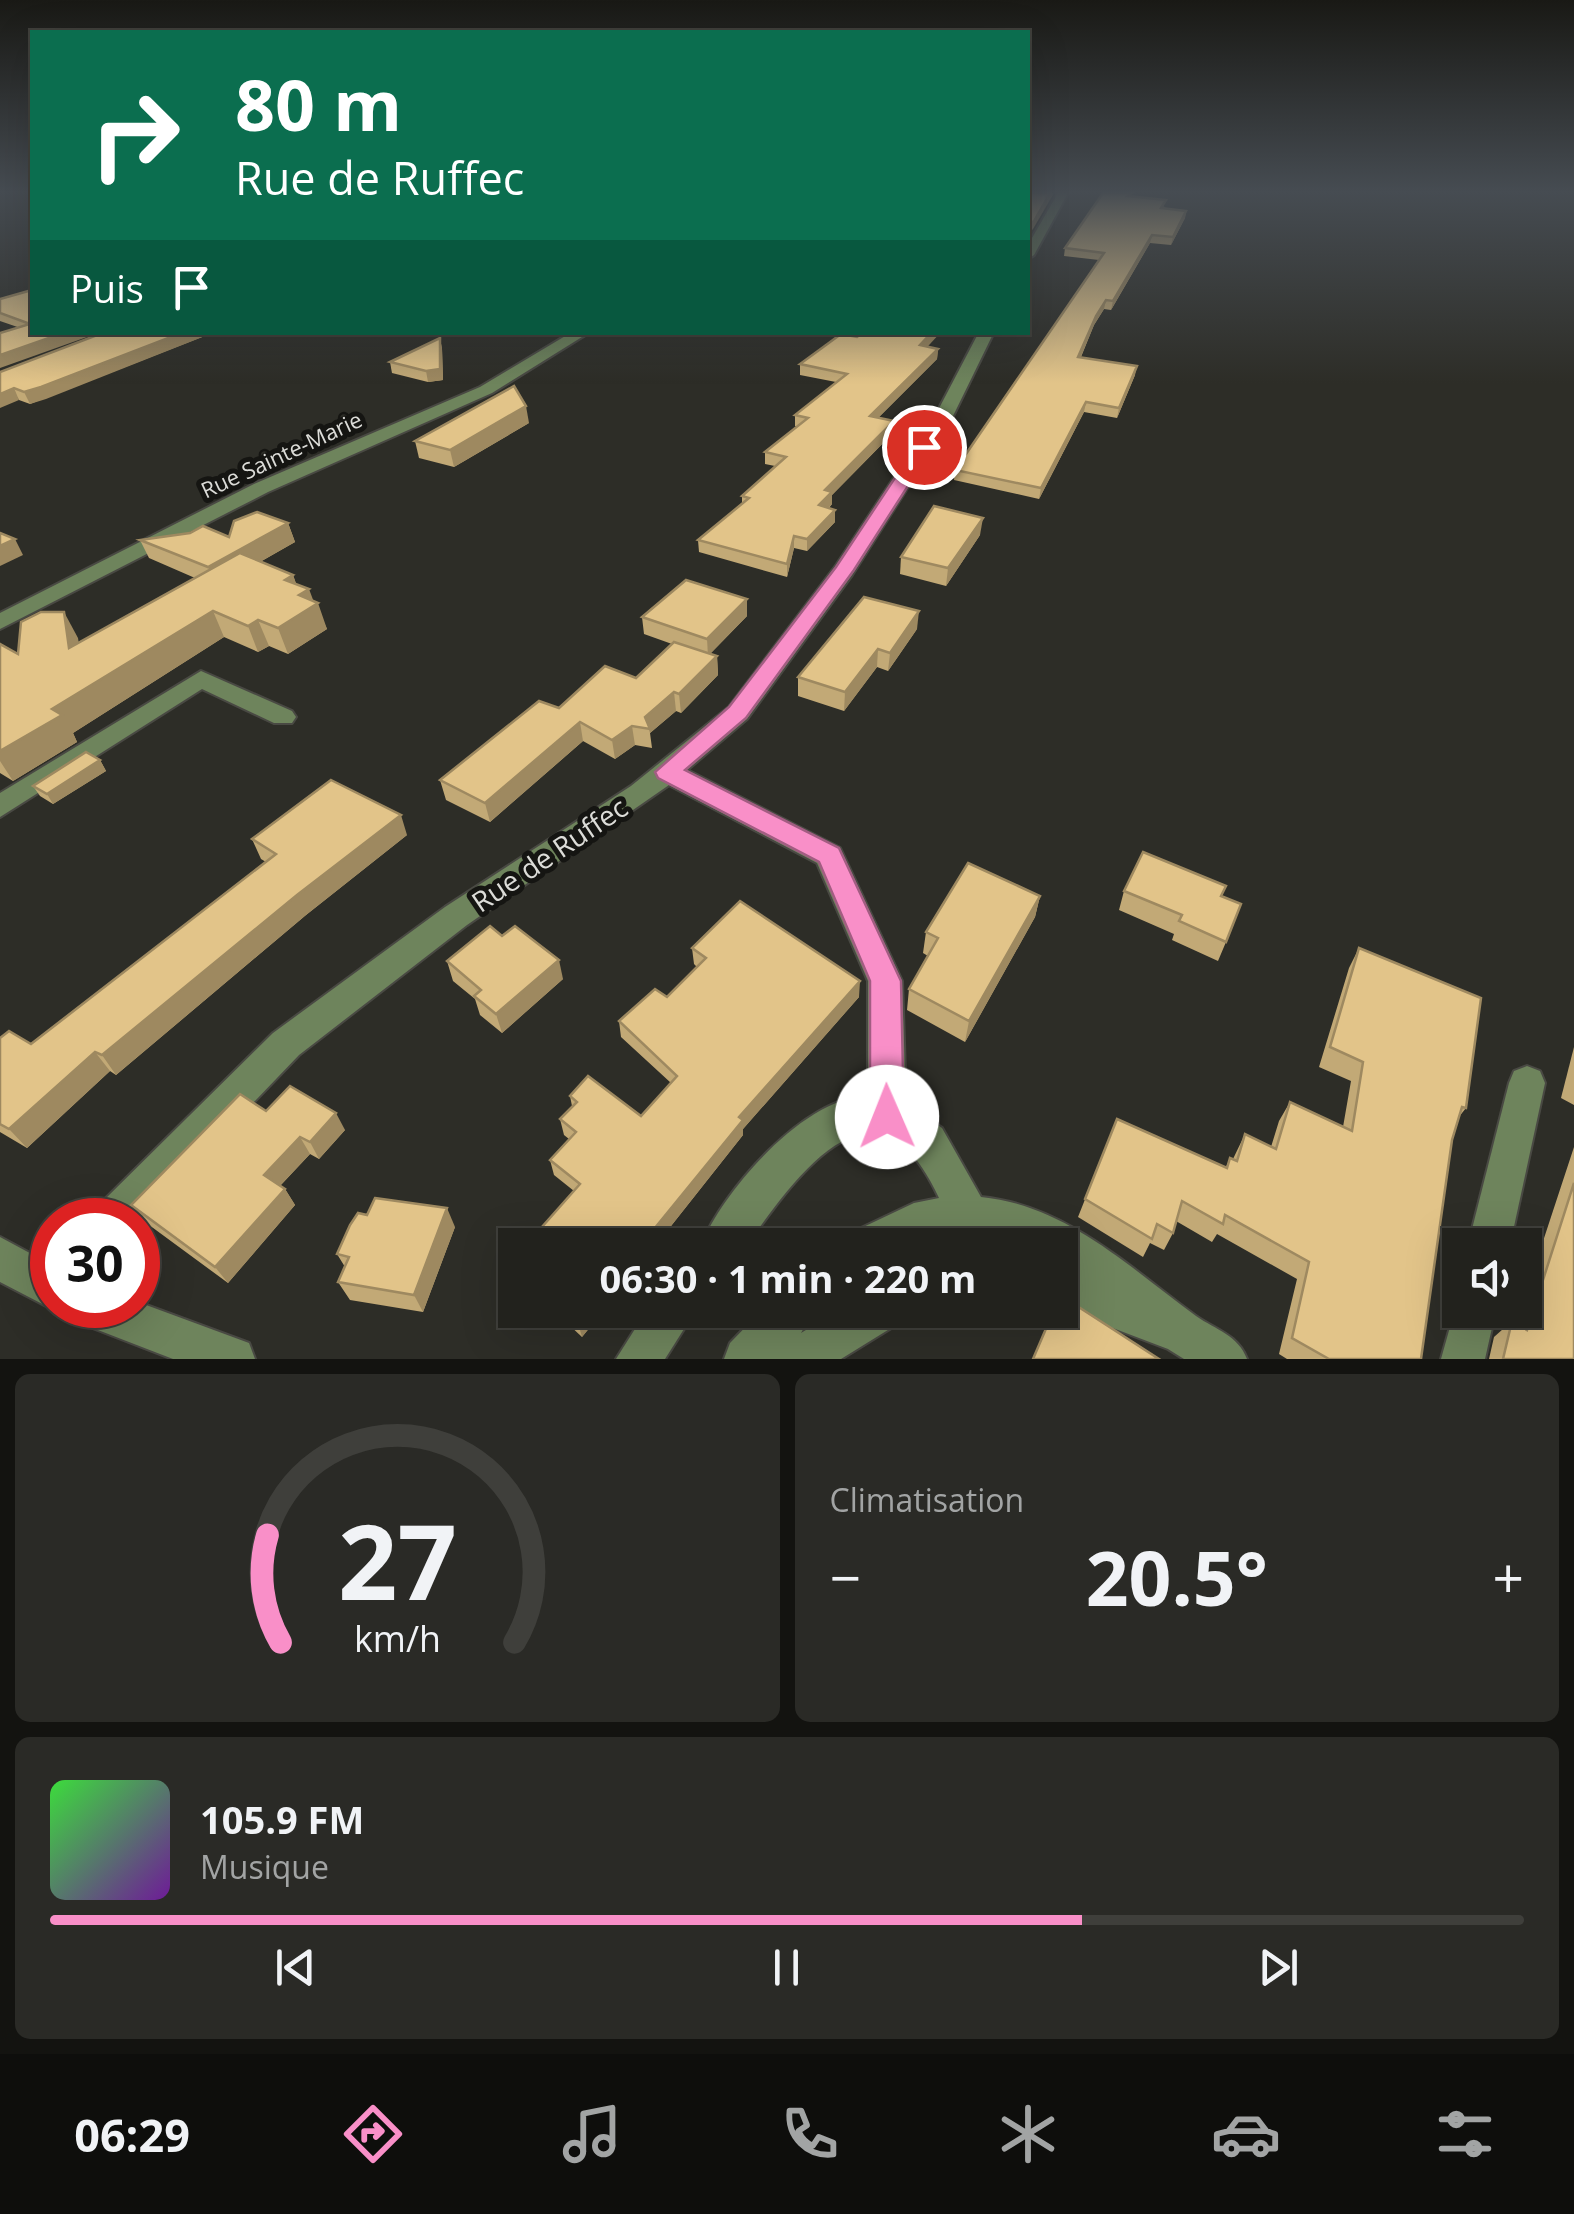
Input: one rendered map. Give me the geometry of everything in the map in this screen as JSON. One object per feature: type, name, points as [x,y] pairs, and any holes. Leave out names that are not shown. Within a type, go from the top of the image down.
[{"type":"street","name":"Rue Sainte-Marie","points":[[0,622],[261,488],[486,390],[578,335]]},
{"type":"street","name":"Rue de Ruffec","points":[[134,1198],[286,1044],[456,916],[667,772],[738,713],[844,570],[944,416],[986,335]]},
{"type":"street","points":[[0,807],[201,680],[283,717]]},
{"type":"street","points":[[667,772],[830,856],[886,981],[887,1117]]},
{"type":"street","points":[[1493,1228],[1527,1082]]},
{"type":"street","points":[[735,1228],[787,1158],[827,1125],[851,1117],[904,1121],[924,1136],[967,1214]]},
{"type":"street","points":[[904,1228],[967,1214],[999,1218],[1050,1238],[1116,1278],[1182,1332],[1225,1359]]},
{"type":"street","points":[[0,1258],[30,1274]]},
{"type":"street","points":[[1078,1294],[1182,1332]]},
{"type":"street","points":[[149,1328],[233,1359]]},
{"type":"street","points":[[638,1359],[661,1328]]},
{"type":"street","points":[[746,1359],[775,1328]]},
{"type":"street","points":[[799,1359],[851,1328]]},
{"type":"street","points":[[1463,1359],[1470,1328]]},
{"type":"building","points":[[1102,256],[1139,256],[1113,301],[1106,300],[1096,316],[1078,357],[1137,366],[1119,408],[1086,402],[1041,488],[955,470]]},
{"type":"building","points":[[30,291],[30,324],[0,313],[0,299]]},
{"type":"building","points":[[30,324],[30,335],[57,335],[0,355],[0,333]]},
{"type":"building","points":[[97,335],[176,335],[24,392],[14,388],[0,394],[0,372]]},
{"type":"building","points":[[840,335],[929,335],[920,345],[938,349],[870,416],[894,421],[825,490],[832,492],[819,505],[835,510],[807,539],[794,536],[787,564],[698,540],[749,498],[742,496],[786,457],[765,452],[808,418],[795,415],[847,374],[800,364]]},
{"type":"building","points":[[440,338],[440,369],[426,371],[390,362]]},
{"type":"building","points":[[514,386],[526,406],[450,450],[415,441]]},
{"type":"building","points":[[934,506],[983,518],[948,568],[901,557]]},
{"type":"building","points":[[257,512],[288,523],[208,567],[140,540],[190,533],[203,526],[229,537],[234,521]]},
{"type":"building","points":[[0,533],[15,539],[0,546]]},
{"type":"building","points":[[240,553],[293,575],[285,580],[309,589],[299,595],[318,603],[278,628],[258,620],[248,626],[213,611],[52,709],[62,715],[0,751],[0,644],[18,654],[21,622],[41,612],[64,612],[69,648]]},
{"type":"building","points":[[686,580],[747,599],[707,639],[642,617]]},
{"type":"building","points":[[864,597],[919,611],[890,653],[878,649],[845,692],[798,677]]},
{"type":"building","points":[[674,642],[717,656],[679,694],[674,692],[645,717],[650,729],[632,726],[612,740],[580,722],[485,803],[440,780],[539,701],[559,708],[605,666],[636,678]]},
{"type":"building","points":[[86,752],[100,760],[47,794],[33,786]]},
{"type":"building","points":[[331,780],[401,815],[102,1055],[95,1052],[9,1129],[0,1124],[0,1038],[9,1031],[31,1044],[276,854],[252,839]]},
{"type":"building","points":[[1143,852],[1226,886],[1221,896],[1241,904],[1226,942],[1179,921],[1182,915],[1124,891]]},
{"type":"building","points":[[968,863],[1040,896],[969,1021],[909,989],[938,938],[926,932]]},
{"type":"building","points":[[740,901],[860,981],[739,1117],[743,1120],[655,1228],[541,1228],[580,1184],[550,1160],[576,1132],[560,1119],[577,1102],[570,1096],[588,1076],[641,1116],[677,1076],[619,1021],[655,989],[667,997],[706,958],[692,948]]},
{"type":"building","points":[[490,926],[502,936],[515,926],[559,960],[496,1014],[474,996],[481,990],[447,961]]},
{"type":"building","points":[[1359,948],[1481,998],[1466,1108],[1462,1107],[1452,1140],[1421,1359],[1329,1359],[1292,1338],[1309,1262],[1225,1215],[1223,1224],[1182,1201],[1173,1233],[1157,1224],[1152,1239],[1085,1199],[1117,1119],[1227,1168],[1230,1158],[1237,1161],[1245,1134],[1276,1149],[1290,1102],[1352,1131],[1363,1062],[1330,1047]]},
{"type":"building","points":[[290,1086],[336,1113],[310,1142],[300,1137],[264,1175],[285,1189],[215,1267],[160,1226],[160,1198],[138,1198],[240,1094],[266,1111]]},
{"type":"building","points":[[1574,1183],[1574,1359],[1503,1359],[1510,1328],[1542,1328],[1542,1283]]},
{"type":"building","points":[[375,1198],[447,1208],[414,1295],[338,1282],[349,1257],[337,1254],[358,1213],[367,1215]]},
{"type":"building","points":[[1078,1307],[1159,1359],[1033,1359],[1046,1328],[1078,1328]]},
{"type":"route","points":[[887,1117],[886,981],[830,856],[667,772],[738,713],[844,570],[924,447]]}]
